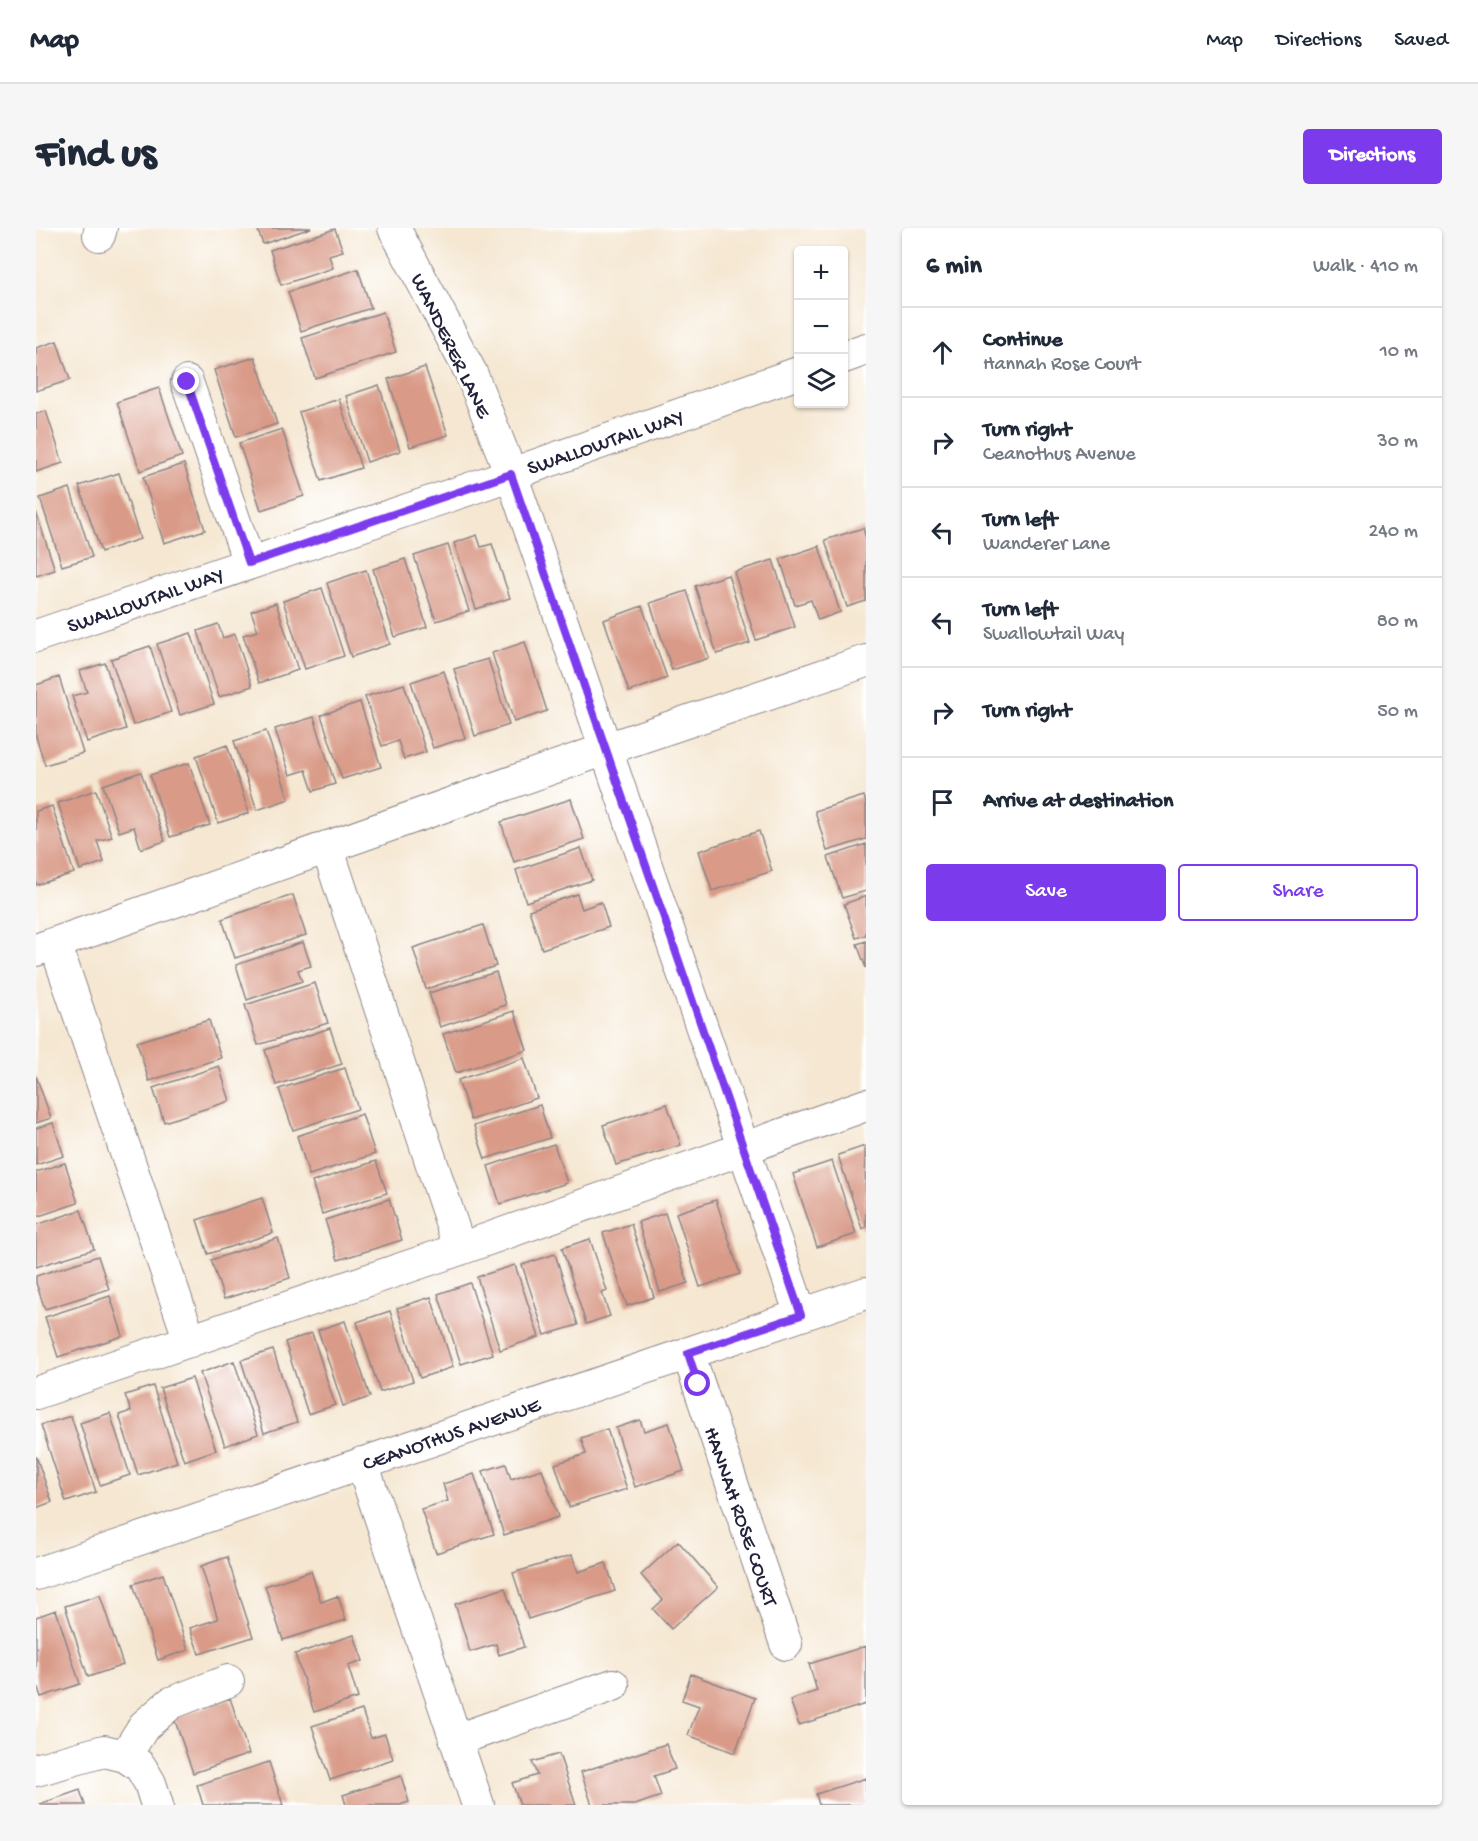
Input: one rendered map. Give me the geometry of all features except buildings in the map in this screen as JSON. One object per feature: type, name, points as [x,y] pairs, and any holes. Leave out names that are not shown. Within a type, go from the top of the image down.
[{"type":"street","name":"WANDERER LANE","points":[[394,228],[471,373],[511,474],[801,1315]]},
{"type":"street","points":[[848,355],[866,349]]},
{"type":"street","name":"SWALLOWTAIL WAY","points":[[36,636],[511,474],[794,374]]},
{"type":"street","points":[[187,382],[249,563]]},
{"type":"street","points":[[190,1341],[46,947],[606,749],[866,661]]},
{"type":"street","points":[[327,847],[460,1249]]},
{"type":"street","points":[[36,1393],[460,1249],[866,1105]]},
{"type":"street","name":"CEANOTHUS AVENUE","points":[[36,1574],[866,1293]]},
{"type":"street","name":"HANNAH ROSE COURT","points":[[688,1353],[786,1644]]},
{"type":"street","points":[[363,1463],[478,1805]]},
{"type":"street","points":[[125,1756],[144,1726],[171,1703],[228,1681]]},
{"type":"street","points":[[456,1740],[613,1685]]},
{"type":"street","points":[[36,1770],[104,1751],[125,1756],[140,1766],[150,1783],[158,1805]]},
{"type":"route","points":[[187,382],[249,563],[511,474],[801,1315],[688,1353],[698,1384]]}]
